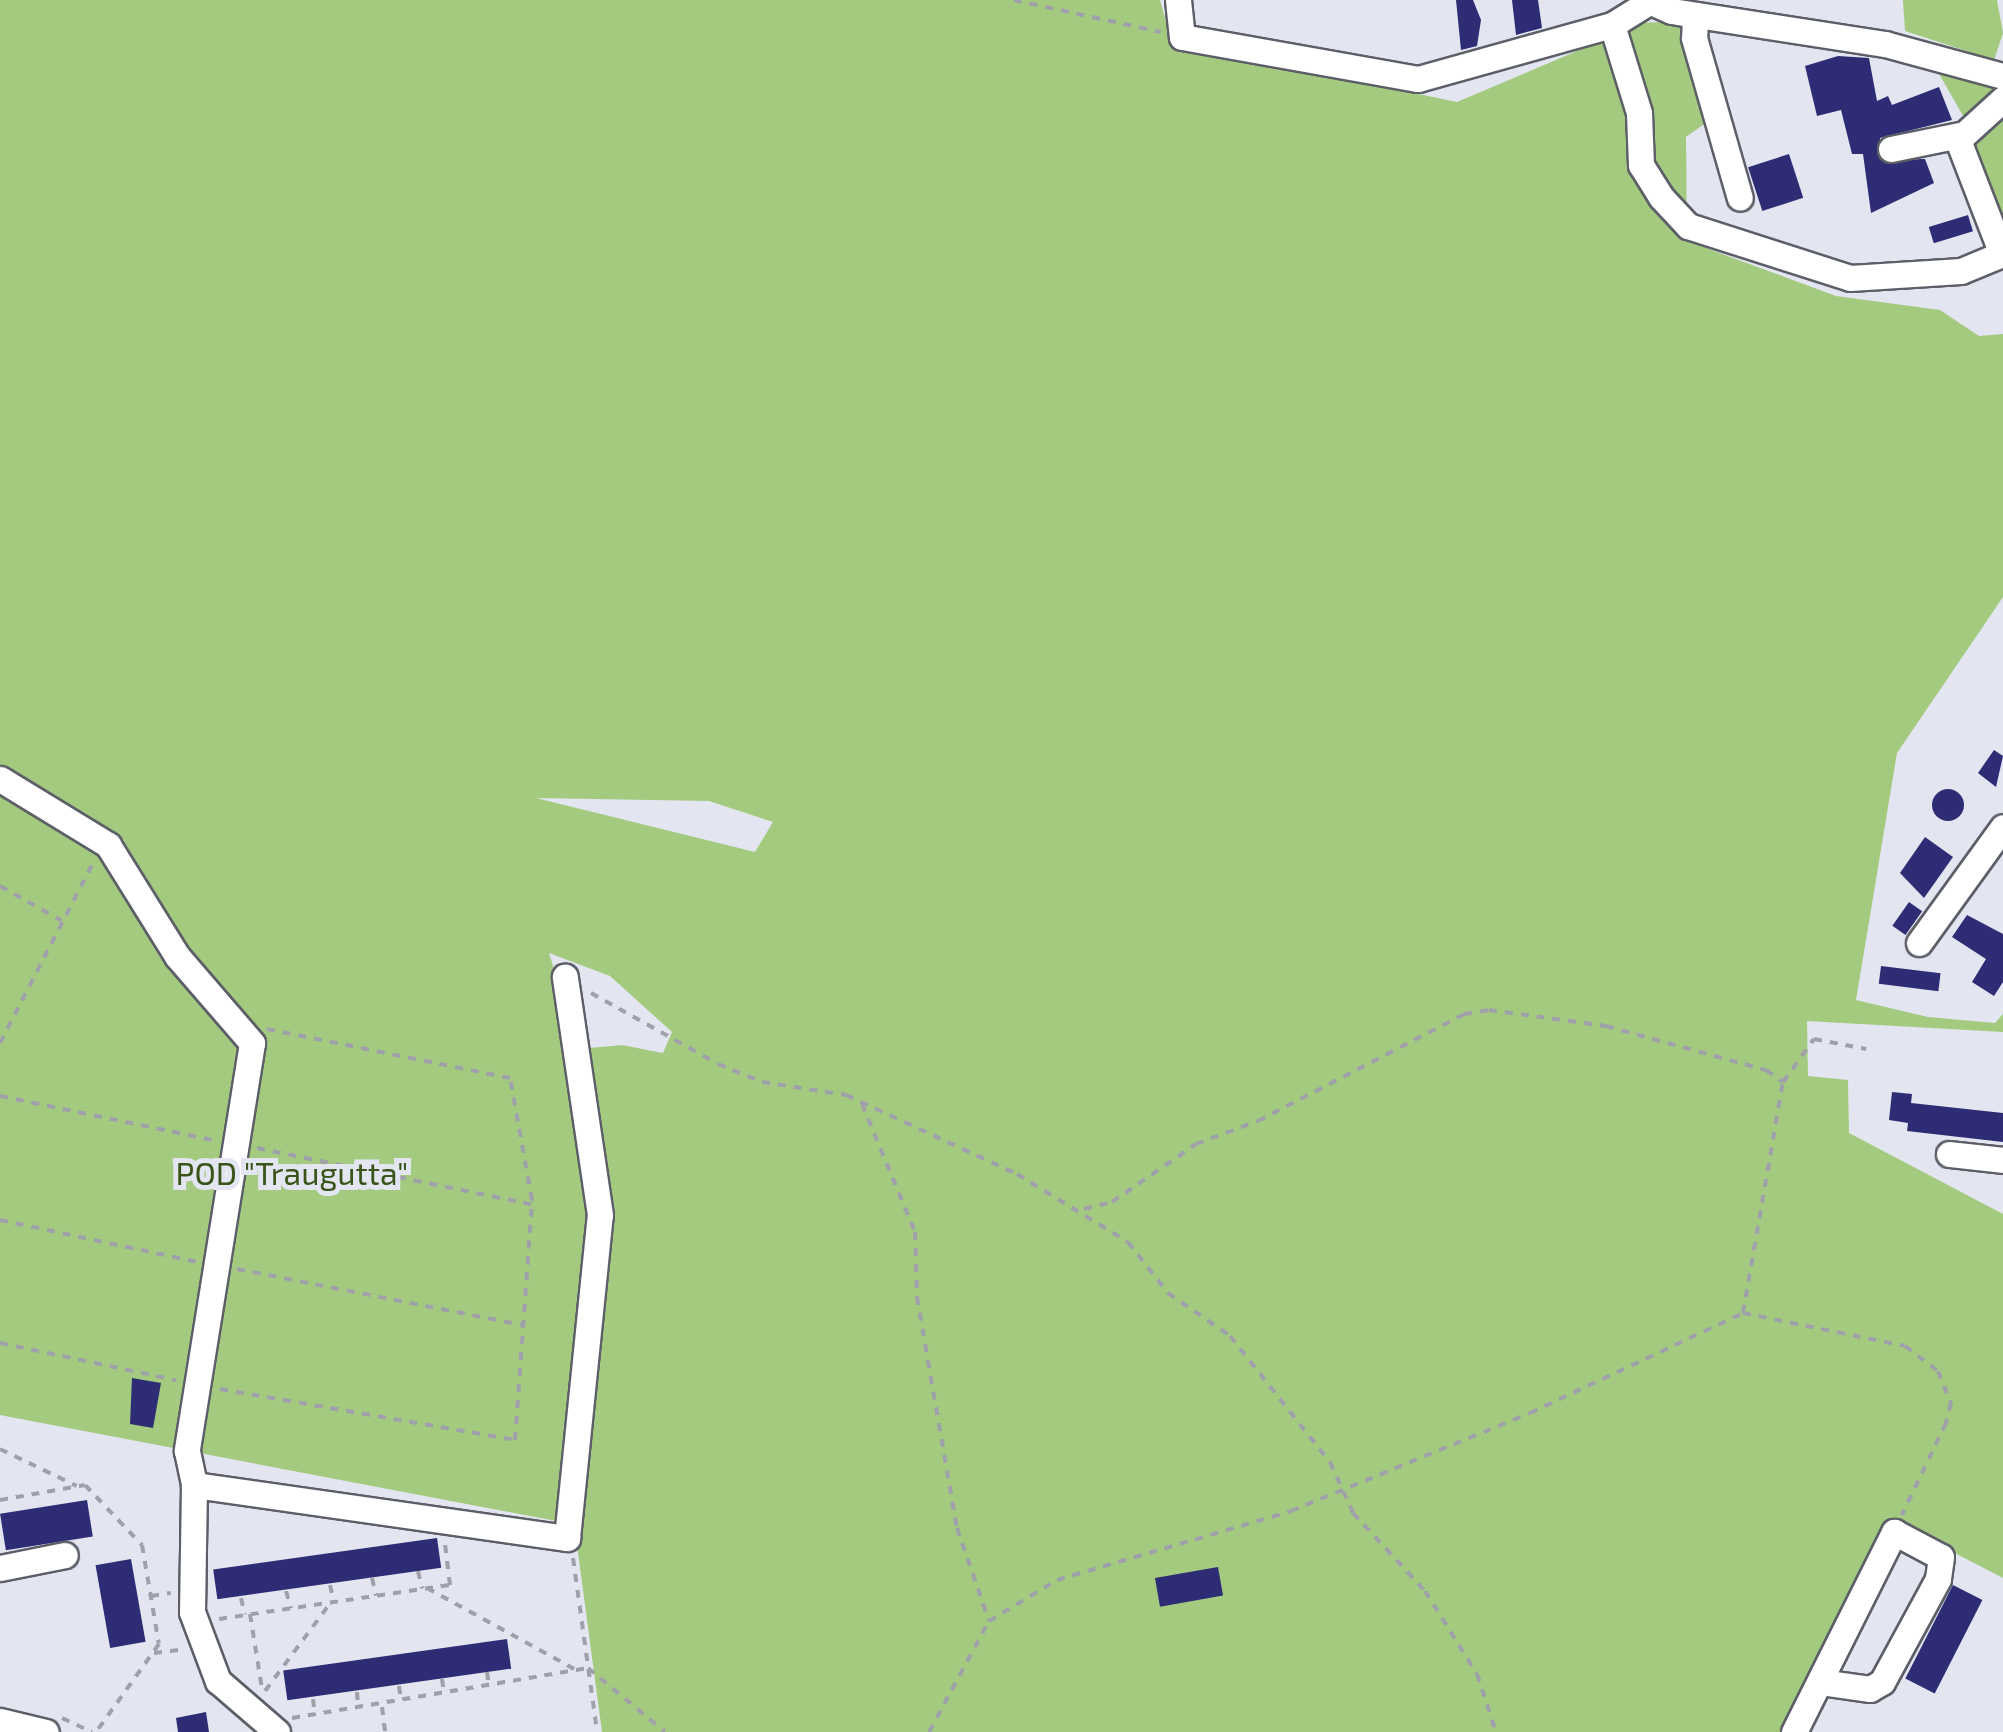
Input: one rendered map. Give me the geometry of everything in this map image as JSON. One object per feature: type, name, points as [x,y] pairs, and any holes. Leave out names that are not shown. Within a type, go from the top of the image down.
[{"type":"street","points":[[1178,0],[1182,37],[1418,79],[1612,25],[1648,1],[1695,14],[1886,44],[2003,76]]},
{"type":"street","points":[[1695,14],[1694,38],[1740,198]]},
{"type":"street","points":[[1612,25],[1630,74],[1641,165],[1688,226],[1752,250],[1850,278],[1993,262],[2002,254],[1999,240],[1960,135]]},
{"type":"street","points":[[1891,149],[1960,135],[2003,99]]},
{"type":"street","points":[[0,779],[104,841],[177,956],[238,1023],[254,1054],[187,1451],[194,1485],[194,1623],[218,1681],[277,1732]]},
{"type":"street","points":[[1919,944],[2003,828]]},
{"type":"street","points":[[194,1485],[567,1538],[600,1215],[566,978]]},
{"type":"street","points":[[1949,1154],[2003,1160]]},
{"type":"street","points":[[1794,1732],[1894,1532],[1940,1556],[1938,1579],[1882,1682],[1870,1689],[1821,1682]]},
{"type":"street","points":[[0,1568],[66,1555]]},
{"type":"street","points":[[0,1721],[46,1732]]},
{"type":"path","points":[[1014,0],[1182,37]]},
{"type":"path","points":[[0,1043],[3,1026],[104,841]]},
{"type":"path","points":[[0,886],[62,921]]},
{"type":"path","points":[[566,978],[718,1064],[862,1104],[1084,1209],[1128,1242],[1168,1293],[1230,1336],[1330,1462],[1353,1513],[1425,1590],[1477,1674],[1496,1732]]},
{"type":"path","points":[[1084,1209],[1112,1202],[1184,1150],[1258,1122],[1464,1014],[1490,1010],[1606,1026],[1766,1070],[1783,1082]]},
{"type":"path","points":[[0,1343],[512,1444],[531,1204],[507,1074],[238,1023]]},
{"type":"path","points":[[1743,1314],[1783,1082],[1814,1038],[1866,1049]]},
{"type":"path","points":[[0,1096],[531,1204]]},
{"type":"path","points":[[862,1104],[916,1232],[917,1296],[957,1528],[989,1621]]},
{"type":"path","points":[[0,1220],[522,1325]]},
{"type":"path","points":[[929,1732],[989,1621],[1056,1580],[1176,1550],[1342,1489],[1743,1314],[1905,1346],[1938,1371],[1951,1404],[1946,1423],[1894,1532]]},
{"type":"path","points":[[0,1449],[78,1486],[142,1546],[159,1644],[96,1732]]},
{"type":"path","points":[[0,1500],[78,1486]]},
{"type":"path","points":[[194,1623],[450,1585],[442,1518]]},
{"type":"path","points":[[567,1538],[597,1732]]},
{"type":"path","points":[[418,1571],[425,1588],[576,1670]]},
{"type":"path","points":[[372,1578],[376,1596]]},
{"type":"path","points":[[263,1694],[332,1602],[330,1584]]},
{"type":"path","points":[[286,1591],[291,1608]]},
{"type":"path","points":[[152,1596],[174,1592]]},
{"type":"path","points":[[241,1598],[248,1615],[263,1694],[290,1719],[588,1668],[665,1732]]},
{"type":"path","points":[[152,1654],[179,1650]]},
{"type":"path","points":[[487,1672],[489,1686]]},
{"type":"path","points":[[442,1679],[444,1694]]},
{"type":"path","points":[[400,1686],[402,1701]]},
{"type":"path","points":[[357,1692],[358,1708]]},
{"type":"path","points":[[313,1699],[316,1715]]},
{"type":"path","points":[[382,1705],[386,1732]]},
{"type":"green space","name":"POD \"Traugutta\"","points":[[0,0],[1160,0],[1172,43],[1457,102],[1643,23],[1680,21],[1711,119],[1686,137],[1687,241],[1836,296],[1940,310],[1979,336],[2003,334],[2003,597],[1897,753],[1856,1000],[1928,1017],[1995,1023],[2003,1014],[2003,1032],[1807,1021],[1808,1076],[1848,1080],[1849,1133],[2003,1214],[2003,1578],[1891,1520],[1798,1732],[602,1732],[577,1545],[590,1425],[567,1523],[0,1415]],"holes":[[[536,798],[709,801],[773,822],[755,852]],[[549,953],[610,976],[672,1032],[663,1053],[622,1045],[579,1049]]]},
{"type":"green space","points":[[1903,0],[1997,0],[2003,33],[1994,60],[1905,31]]},
{"type":"green space","points":[[1934,65],[2003,93],[2003,240],[1972,160],[1974,135]]},
{"type":"building","points":[[1456,0],[1473,0],[1481,20],[1477,46],[1461,50]]},
{"type":"building","points":[[1512,0],[1538,0],[1542,28],[1516,35]]},
{"type":"building","points":[[1838,56],[1869,58],[1877,101],[1888,96],[1892,105],[1939,87],[1952,120],[1880,138],[1880,160],[1925,159],[1934,183],[1871,213],[1863,154],[1852,154],[1841,110],[1817,116],[1805,66]]},
{"type":"building","points":[[1789,154],[1803,198],[1762,211],[1748,167]]},
{"type":"building","points":[[1968,215],[1973,231],[1934,243],[1929,227]]},
{"type":"building","points":[[1994,750],[2003,756],[1996,787],[1978,773]]},
{"type":"building","points":[[1948,789],[1959,794],[1964,805],[1959,816],[1948,821],[1937,816],[1932,805],[1937,794]]},
{"type":"building","points":[[1925,837],[1953,857],[1924,898],[1900,873]]},
{"type":"building","points":[[1909,902],[1922,911],[1905,935],[1892,926]]},
{"type":"building","points":[[1967,915],[2003,934],[2003,982],[1994,996],[1972,982],[1986,959],[1952,937]]},
{"type":"building","points":[[1881,966],[1941,973],[1938,991],[1879,984]]},
{"type":"building","points":[[1892,1092],[1912,1094],[1911,1103],[2003,1113],[2003,1142],[1907,1131],[1908,1123],[1889,1120]]},
{"type":"building","points":[[132,1378],[161,1383],[153,1428],[130,1424]]},
{"type":"building","points":[[87,1500],[93,1537],[6,1550],[0,1514]]},
{"type":"building","points":[[437,1538],[441,1568],[217,1599],[213,1569]]},
{"type":"building","points":[[131,1559],[146,1642],[110,1648],[96,1565]]},
{"type":"building","points":[[1218,1567],[1223,1596],[1160,1607],[1155,1578]]},
{"type":"building","points":[[1953,1585],[1982,1600],[1935,1694],[1905,1679]]},
{"type":"building","points":[[507,1639],[511,1669],[287,1700],[283,1670]]},
{"type":"building","points":[[206,1712],[209,1732],[178,1732],[176,1718]]}]
